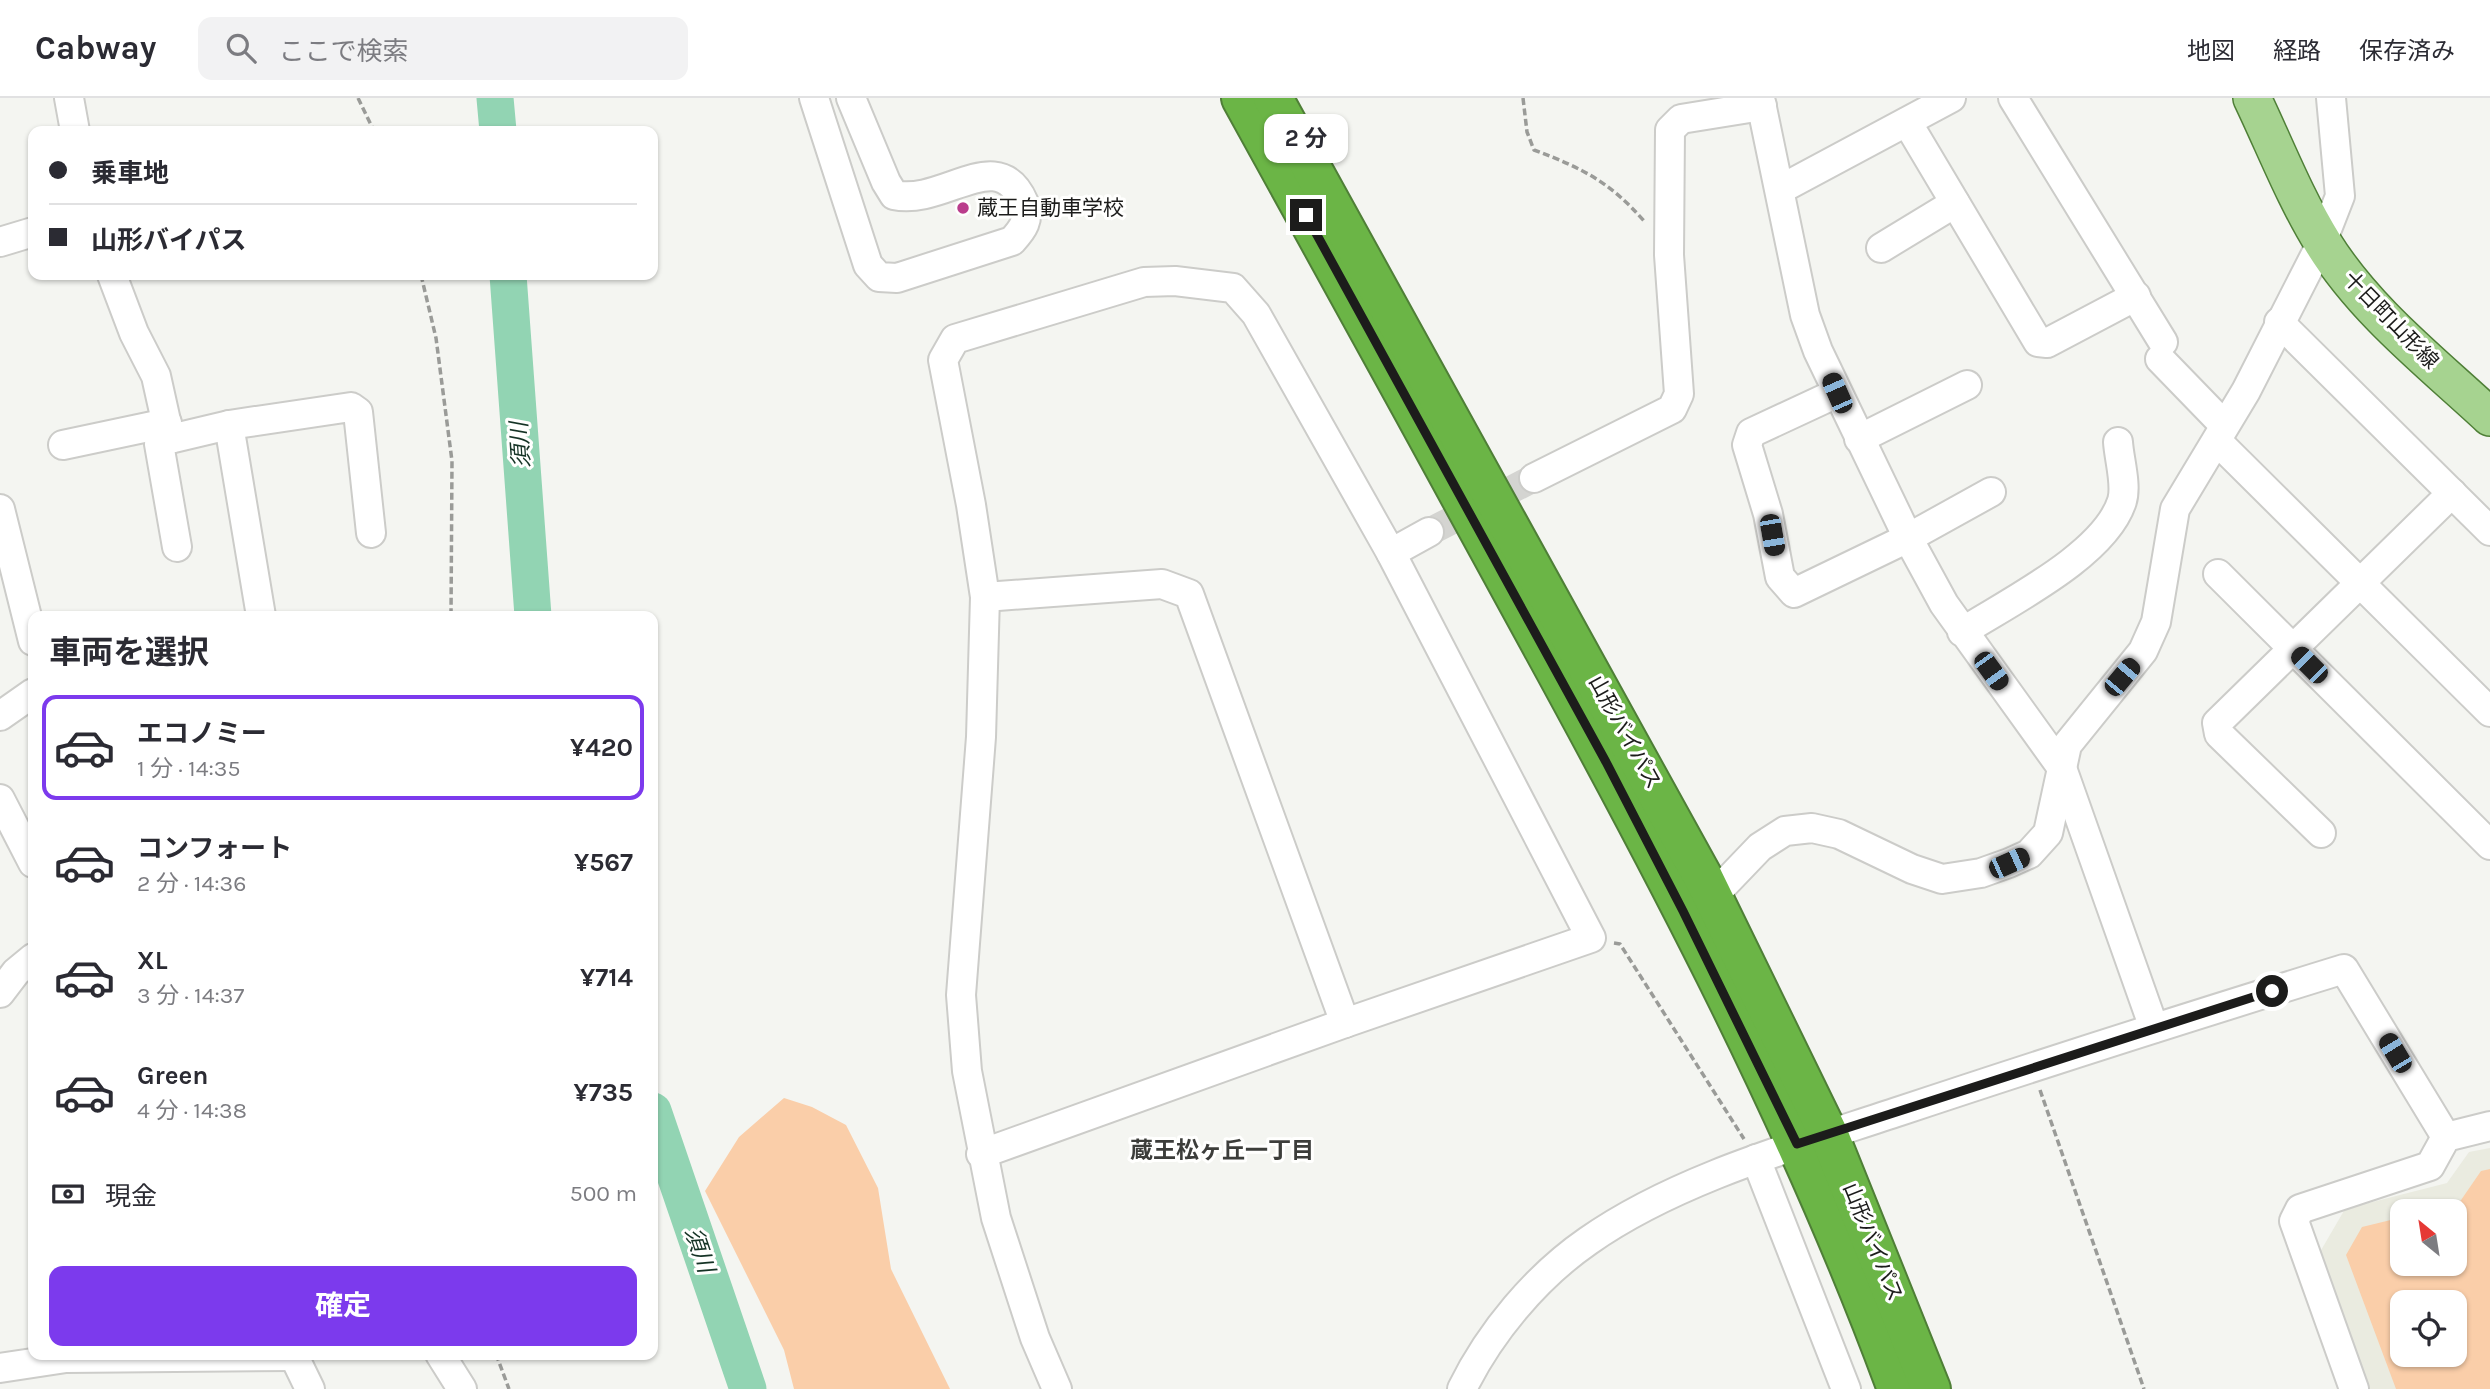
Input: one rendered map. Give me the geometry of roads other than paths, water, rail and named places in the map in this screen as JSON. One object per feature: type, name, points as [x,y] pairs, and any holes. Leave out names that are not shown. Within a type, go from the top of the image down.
[{"type":"highway","name":"山形バイパス","points":[[1241,98],[1606,762],[1683,911],[1813,1140],[1868,1310],[1897,1389]]},
{"type":"highway","name":"山形バイパス","points":[[1273,98],[1656,787],[1713,896],[1813,1140],[1931,1389]]},
{"type":"main road","name":"十日町山形線","points":[[2252,98],[2322,242],[2348,278],[2384,318],[2490,417]]},
{"type":"street","points":[[69,98],[74,126]]},
{"type":"street","points":[[814,98],[868,265],[879,277],[897,278],[1012,241],[1025,227],[1026,210],[1017,188],[1005,177],[989,175],[922,197],[894,195],[886,183],[851,98]]},
{"type":"street","points":[[1780,189],[1951,98]]},
{"type":"street","points":[[2013,98],[2136,296],[2161,351],[2221,433],[2359,582],[2490,712]]},
{"type":"street","points":[[1713,896],[1760,847],[1785,831],[1812,828],[1839,834],[1912,869],[1942,879],[1980,873],[2009,863],[2029,854],[2048,832],[2067,745],[2143,651],[2157,622],[2175,509],[2189,481],[2246,391],[2322,242],[2340,196],[2331,98]]},
{"type":"street","points":[[1534,478],[1672,409],[1679,394],[1669,255],[1670,130],[1681,119],[1761,102],[1805,315],[1837,393],[1908,538],[1962,632],[2062,768],[2154,1028]]},
{"type":"street","points":[[1907,122],[2038,342],[2047,343],[2136,296]]},
{"type":"street","points":[[1881,248],[1955,203]]},
{"type":"street","points":[[0,242],[28,234]]},
{"type":"street","points":[[114,280],[134,333],[156,376],[169,431]]},
{"type":"street","points":[[981,1154],[1591,938],[1391,553],[1256,314],[1233,288],[1174,281],[1143,282],[955,338],[943,360],[971,505],[985,597],[981,737],[961,995],[967,1071],[981,1154],[996,1218],[1035,1338],[1057,1389]]},
{"type":"street","points":[[2279,322],[2490,531]]},
{"type":"street","points":[[1859,439],[1967,385]]},
{"type":"street","points":[[1837,393],[1751,433],[1746,445],[1768,514],[1780,577],[1794,593],[1908,538],[1991,492]]},
{"type":"street","points":[[62,445],[351,407],[358,412],[371,533]]},
{"type":"street","points":[[229,425],[260,611]]},
{"type":"street","points":[[169,431],[159,444],[177,547]]},
{"type":"street","points":[[1962,632],[2087,551],[2110,527],[2123,499],[2118,442]]},
{"type":"street","points":[[2321,832],[2219,734],[2217,723],[2291,647],[2452,493]]},
{"type":"street","points":[[0,509],[6,550],[28,624]]},
{"type":"street","points":[[1391,553],[1429,532]]},
{"type":"street","points":[[2218,574],[2490,845]]},
{"type":"street","points":[[985,597],[1162,584],[1189,594],[1345,1023]]},
{"type":"street","points":[[0,716],[28,697]]},
{"type":"street","points":[[0,799],[28,853]]},
{"type":"street","points":[[0,993],[16,972],[28,962]]},
{"type":"street","points":[[1462,1389],[1500,1328],[1544,1276],[1588,1241],[1643,1208],[1756,1160],[1813,1140],[2344,969],[2446,1138]]},
{"type":"street","points":[[2354,1389],[2294,1221],[2301,1209],[2430,1166],[2446,1138],[2490,1126]]},
{"type":"street","points":[[1756,1160],[1846,1389]]},
{"type":"street","points":[[0,1368],[53,1360]]},
{"type":"street","points":[[296,1360],[310,1389]]},
{"type":"street","points":[[444,1360],[462,1389]]},
{"type":"waterway","name":"須川","points":[[495,98],[498,126]]},
{"type":"waterway","name":"須川","points":[[508,280],[533,611]]},
{"type":"waterway","name":"須川","points":[[658,1126],[748,1389]]},
{"type":"tunnel","points":[[1429,532],[1534,478]]},
{"type":"place","name":"蔵王自動車学校","points":[[963,208]]},
{"type":"district","name":"蔵王松ヶ丘一丁目","points":[[1222,1150]]}]
